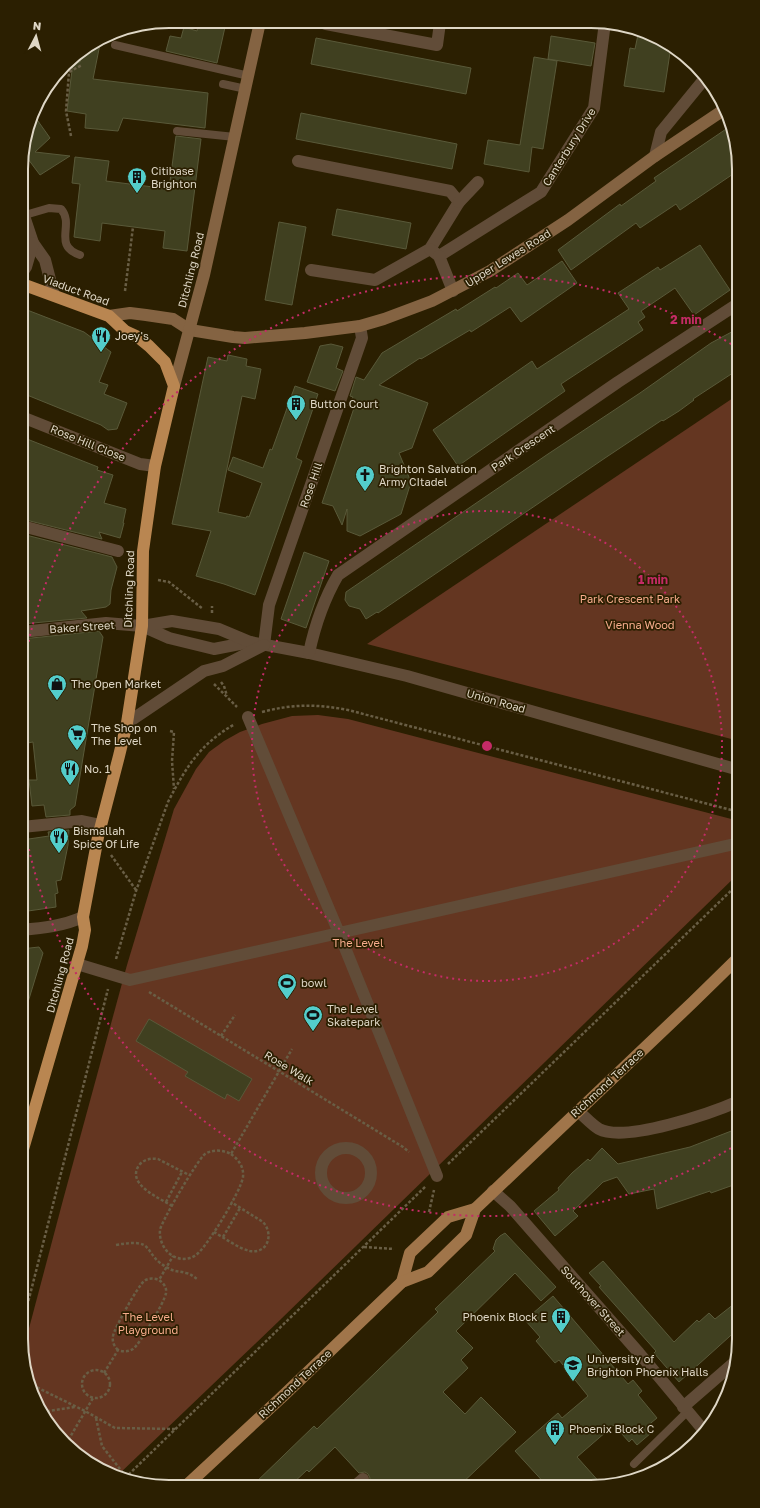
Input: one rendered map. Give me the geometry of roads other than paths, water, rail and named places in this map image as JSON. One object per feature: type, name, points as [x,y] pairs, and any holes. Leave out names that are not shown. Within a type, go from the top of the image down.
[{"type":"highway","name":"Viaduct Road","points":[[28,286],[109,316]]},
{"type":"highway","points":[[109,316],[125,331],[138,337],[150,346],[165,362],[174,386]]},
{"type":"highway","name":"Ditchling Road","points":[[28,1132],[82,946],[85,930],[83,917],[98,837],[120,756],[127,723],[142,626],[143,551],[155,466],[168,418],[174,386]]},
{"type":"main road","name":"Richmond Terrace","points":[[192,1480],[402,1282],[428,1272],[466,1234],[475,1209],[732,964]]},
{"type":"main road","name":"Richmond Terrace","points":[[402,1282],[410,1253],[448,1217],[475,1209]]},
{"type":"street","name":"Ditchling Road","points":[[174,386],[204,275],[259,28]]},
{"type":"street","points":[[359,28],[437,45],[439,28]]},
{"type":"street","name":"Canterbury Drive","points":[[312,270],[375,280],[434,252],[541,192],[594,108],[604,30]]},
{"type":"street","points":[[655,156],[661,132],[702,82]]},
{"type":"street","name":"Upper Lewes Road","points":[[190,330],[245,338],[298,334],[360,326],[410,310],[453,291],[490,271],[568,220],[655,156],[720,113]]},
{"type":"street","points":[[298,161],[450,191],[459,202]]},
{"type":"street","name":"Canterbury Drive","points":[[434,252],[459,202],[478,182]]},
{"type":"street","points":[[28,229],[32,243],[45,260],[54,296]]},
{"type":"street","points":[[28,259],[32,243]]},
{"type":"street","points":[[434,252],[453,291]]},
{"type":"street","name":"Park Crescent","points":[[309,653],[316,625],[338,575],[618,382],[732,308]]},
{"type":"street","name":"Viaduct Road","points":[[109,316],[130,313],[157,317],[173,320],[190,330]]},
{"type":"street","name":"Rose Hill","points":[[264,645],[269,605],[362,338],[360,326]]},
{"type":"street","name":"Rose Hill Close","points":[[28,419],[140,464],[155,466]]},
{"type":"street","points":[[28,528],[118,551]]},
{"type":"street","name":"Union Road","points":[[142,626],[172,620],[219,629],[250,642],[309,653],[407,676],[732,768]]},
{"type":"street","name":"Baker Street","points":[[28,631],[106,623],[142,626]]},
{"type":"street","name":"Union Road","points":[[142,626],[168,638],[214,648],[250,642]]},
{"type":"street","points":[[127,723],[204,671],[223,666],[264,645]]},
{"type":"street","points":[[248,717],[339,933],[437,1176]]},
{"type":"street","points":[[28,826],[82,821],[101,825]]},
{"type":"street","points":[[77,964],[130,980],[732,845]]},
{"type":"street","points":[[28,929],[70,923],[83,917]]},
{"type":"street","points":[[578,1111],[599,1129],[611,1132],[624,1132],[642,1131],[667,1125],[732,1104]]},
{"type":"street","points":[[348,1148],[363,1156],[368,1163],[370,1180],[366,1188],[360,1194],[352,1198],[343,1198],[335,1196],[328,1191],[323,1184],[321,1175],[325,1159],[339,1149],[348,1148]]},
{"type":"street","name":"Southover Street","points":[[493,1191],[510,1206],[639,1353],[701,1427]]},
{"type":"street","points":[[685,1409],[729,1368]]},
{"type":"lane","points":[[115,45],[249,76]]},
{"type":"lane","points":[[224,84],[246,89]]},
{"type":"lane","points":[[177,131],[235,137]]},
{"type":"lane","points":[[28,211],[49,208],[61,210],[66,218],[66,246],[74,253],[80,255]]},
{"type":"lane","points":[[634,1464],[685,1409]]},
{"type":"place","name":"Citibase Brighton","points":[[137,194]]},
{"type":"place","name":"Joey's","points":[[101,353]]},
{"type":"place","name":"Button Court","points":[[296,421]]},
{"type":"place","name":"Brighton Salvation Army CItadel","points":[[365,492]]},
{"type":"place","name":"The Open Market","points":[[57,701]]},
{"type":"place","name":"The Shop on The Level","points":[[77,751]]},
{"type":"place","name":"No. 1","points":[[70,786]]},
{"type":"place","name":"Bismallah Spice Of Life","points":[[59,854]]},
{"type":"place","name":"bowl","points":[[287,1000]]},
{"type":"place","name":"The Level Skatepark","points":[[313,1032]]},
{"type":"place","name":"Phoenix Block E","points":[[561,1334]]},
{"type":"place","name":"University of Brighton Phoenix Halls","points":[[573,1382]]},
{"type":"place","name":"Phoenix Block C","points":[[555,1446]]},
{"type":"park label","name":"Park Crescent Park","points":[[630,599]]},
{"type":"park label","name":"Vienna Wood","points":[[640,625]]},
{"type":"park label","name":"The Level","points":[[358,943]]},
{"type":"park label","name":"The Level Playground","points":[[148,1323]]}]
